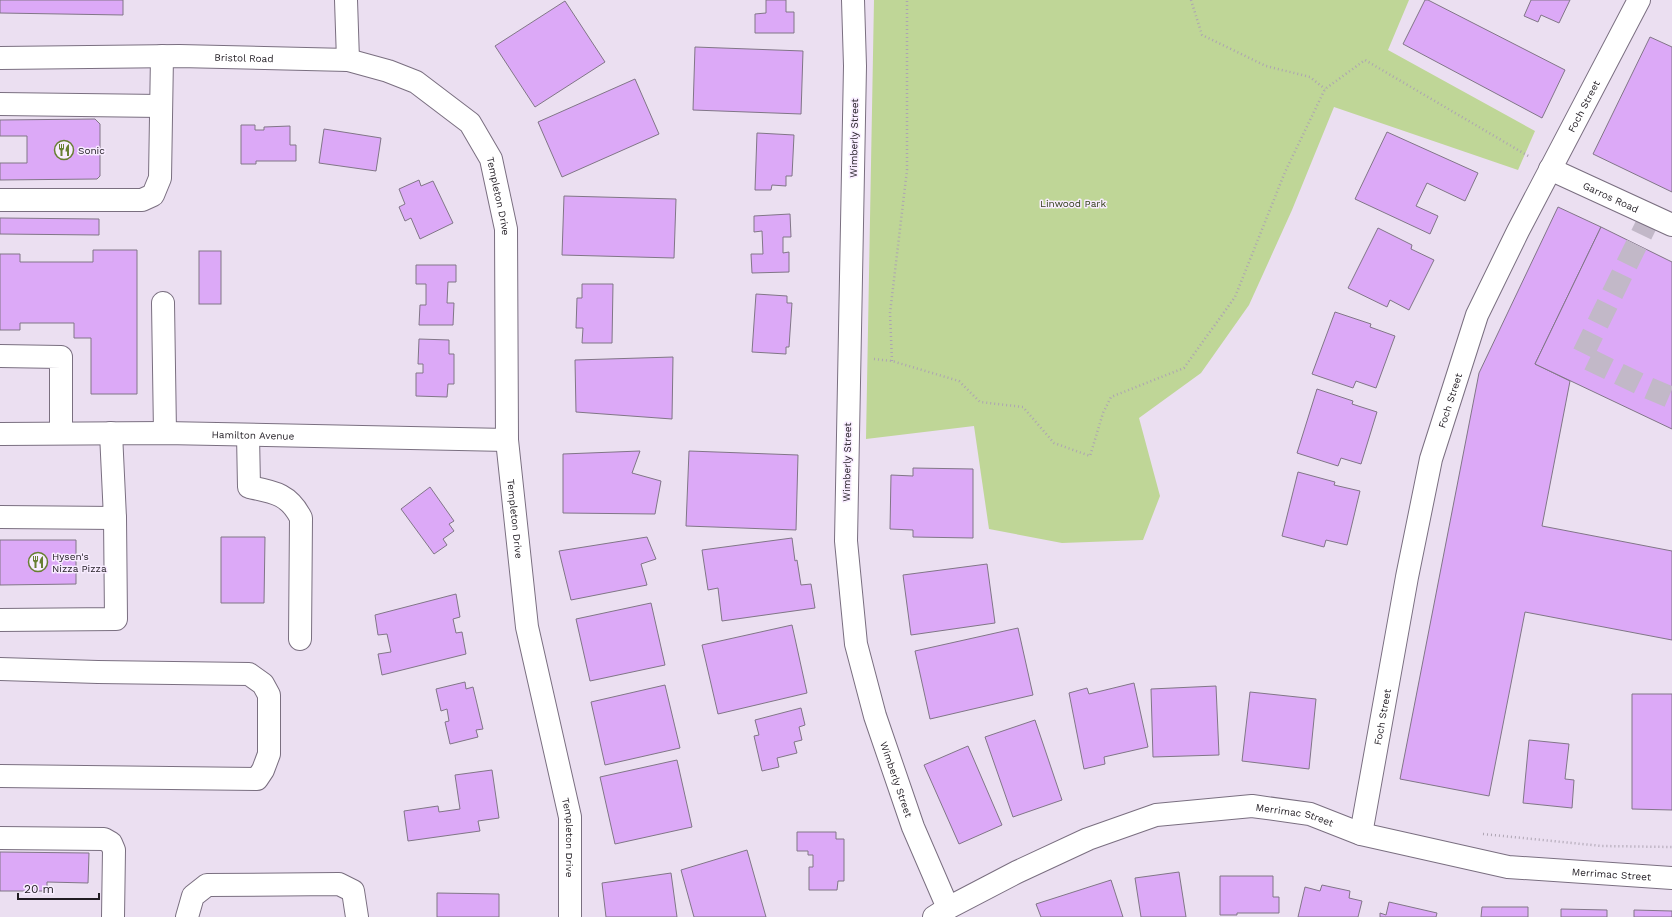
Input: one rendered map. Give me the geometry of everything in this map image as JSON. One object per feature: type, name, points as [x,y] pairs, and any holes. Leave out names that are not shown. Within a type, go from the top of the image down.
[{"type":"street","points":[[346,0],[348,60]]},
{"type":"street","name":"Wimberly Street","points":[[853,0],[855,66],[846,541],[856,644],[875,716],[941,912]]},
{"type":"street","name":"Foch Street","points":[[1361,834],[1431,459],[1477,315],[1550,169],[1639,0]]},
{"type":"street","points":[[0,200],[142,200],[153,195],[160,178],[162,56]]},
{"type":"street","name":"Bristol Road","points":[[0,58],[162,56],[348,60],[388,71],[416,82],[470,123]]},
{"type":"street","points":[[0,104],[161,106]]},
{"type":"street","name":"Templeton Drive","points":[[470,123],[491,158],[506,229],[507,440],[527,627],[570,817],[570,917]]},
{"type":"street","name":"Garros Road","points":[[1550,169],[1672,225]]},
{"type":"street","points":[[163,303],[165,433]]},
{"type":"street","points":[[0,356],[61,357],[61,433]]},
{"type":"street","points":[[0,620],[116,619],[111,433]]},
{"type":"street","name":"Hamilton Avenue","points":[[0,434],[165,433],[507,440]]},
{"type":"street","points":[[248,435],[249,487],[268,491],[281,496],[294,505],[301,518],[300,639]]},
{"type":"street","points":[[0,517],[114,518]]},
{"type":"street","points":[[0,669],[249,674],[263,684],[268,695],[269,754],[263,770],[257,779],[0,776]]},
{"type":"street","name":"Merrimac Street","points":[[941,912],[1017,872],[1088,839],[1156,815],[1252,806],[1310,814],[1361,834],[1508,867],[1672,878]]},
{"type":"street","points":[[0,838],[104,839],[111,843],[114,850],[113,917]]},
{"type":"street","points":[[187,917],[193,896],[206,885],[339,884],[352,891],[357,917]]},
{"type":"path","points":[[892,361],[890,313],[907,170],[907,0]]},
{"type":"path","points":[[1192,0],[1202,35],[1266,66],[1310,77],[1325,89]]},
{"type":"path","points":[[871,358],[892,361],[959,381],[980,402],[1023,407],[1054,443],[1090,456],[1103,413],[1111,397],[1184,368],[1235,297],[1285,172],[1325,89],[1365,60],[1550,169]]},
{"type":"path","points":[[1476,833],[1602,846],[1672,847]]},
{"type":"green space","name":"Linwood Park","points":[[874,0],[1409,0],[1388,50],[1535,131],[1518,170],[1334,107],[1292,210],[1249,305],[1201,373],[1139,418],[1160,496],[1143,540],[1062,543],[989,529],[974,426],[866,439]]},
{"type":"building","points":[[0,0],[123,0],[123,15],[0,13]]},
{"type":"building","points":[[766,0],[786,0],[786,12],[794,12],[794,33],[755,33],[755,14],[766,13]]},
{"type":"building","points":[[1425,0],[1428,0],[1565,70],[1542,118],[1403,44]]},
{"type":"building","points":[[1531,0],[1570,0],[1559,23],[1541,15],[1538,22],[1524,16]]},
{"type":"building","points":[[565,1],[605,62],[535,107],[495,46]]},
{"type":"building","points":[[1650,37],[1672,47],[1672,192],[1593,154]]},
{"type":"building","points":[[695,47],[803,51],[801,114],[693,110]]},
{"type":"building","points":[[635,79],[659,134],[562,177],[538,122]]},
{"type":"building","name":"Sonic","points":[[95,119],[100,124],[100,176],[97,179],[0,180],[0,163],[27,163],[27,136],[0,136],[0,120]]},
{"type":"building","points":[[241,125],[255,125],[255,130],[264,130],[264,127],[290,126],[290,145],[296,145],[296,161],[256,161],[256,164],[241,164]]},
{"type":"building","points":[[324,129],[381,138],[376,171],[319,163]]},
{"type":"building","points":[[1387,132],[1478,173],[1465,201],[1427,183],[1416,206],[1438,216],[1430,234],[1355,199]]},
{"type":"building","points":[[757,133],[794,135],[792,176],[786,176],[786,186],[772,185],[771,190],[755,190]]},
{"type":"building","points":[[419,180],[421,186],[433,181],[453,223],[420,239],[411,218],[405,221],[399,207],[405,204],[399,189]]},
{"type":"building","points":[[564,196],[676,199],[674,258],[562,255]]},
{"type":"building","points":[[1558,207],[1601,227],[1535,364],[1570,381],[1542,526],[1672,551],[1672,640],[1525,612],[1489,796],[1400,779],[1479,373]]},
{"type":"building","points":[[790,214],[791,237],[783,237],[783,253],[789,252],[789,272],[752,273],[751,254],[763,254],[762,231],[754,232],[754,216]]},
{"type":"building","points":[[0,218],[99,219],[99,235],[0,234]]},
{"type":"building","points":[[1601,227],[1672,262],[1672,429],[1535,364]]},
{"type":"building","points":[[1378,228],[1412,245],[1411,249],[1434,260],[1409,310],[1390,300],[1387,307],[1348,288]]},
{"type":"building","points":[[93,250],[137,250],[137,394],[91,394],[91,338],[74,338],[74,323],[20,323],[20,330],[0,330],[0,254],[20,254],[20,262],[93,262]]},
{"type":"building","points":[[199,251],[221,251],[221,304],[199,304]]},
{"type":"building","points":[[416,265],[456,265],[456,282],[448,282],[447,303],[454,303],[453,325],[419,325],[420,305],[426,305],[426,284],[416,284]]},
{"type":"building","points":[[582,284],[613,284],[612,343],[582,343],[583,328],[576,328],[577,298],[582,298]]},
{"type":"building","points":[[756,294],[787,296],[787,303],[792,303],[789,347],[786,347],[786,354],[752,352]]},
{"type":"building","points":[[1335,312],[1371,324],[1370,327],[1395,336],[1376,388],[1356,381],[1353,388],[1312,374]]},
{"type":"building","points":[[419,339],[449,340],[449,354],[454,354],[454,384],[448,384],[447,397],[416,396],[416,373],[423,373],[423,364],[418,364]]},
{"type":"building","points":[[673,357],[672,419],[576,412],[575,360]]},
{"type":"building","points":[[1317,389],[1353,401],[1352,404],[1377,412],[1361,464],[1341,458],[1338,466],[1297,453]]},
{"type":"building","points":[[640,451],[632,473],[661,481],[655,514],[563,513],[563,454]]},
{"type":"building","points":[[689,451],[798,455],[796,530],[686,526]]},
{"type":"building","points":[[913,468],[973,469],[973,538],[913,537],[913,530],[890,529],[891,475],[913,476]]},
{"type":"building","points":[[1298,472],[1335,482],[1334,485],[1360,491],[1347,545],[1326,540],[1324,547],[1282,536]]},
{"type":"building","points":[[430,487],[454,521],[449,524],[454,531],[443,539],[447,545],[434,554],[401,509]]},
{"type":"building","points":[[221,537],[265,537],[264,603],[221,603]]},
{"type":"building","points":[[647,537],[656,559],[641,564],[647,585],[571,600],[559,551]]},
{"type":"building","points":[[792,538],[795,561],[797,560],[801,585],[811,584],[815,608],[722,621],[718,588],[708,590],[702,550]]},
{"type":"building","name":"Hysen's Nizza Pizza","points":[[0,540],[76,540],[76,584],[0,585]]},
{"type":"building","points":[[987,564],[995,623],[911,635],[903,575]]},
{"type":"building","points":[[456,594],[460,617],[453,619],[456,633],[462,632],[466,654],[382,675],[378,654],[391,652],[387,634],[378,635],[375,615]]},
{"type":"building","points":[[651,603],[665,665],[590,681],[576,619]]},
{"type":"building","points":[[792,625],[807,693],[718,714],[702,645]]},
{"type":"building","points":[[1018,628],[1033,695],[930,719],[915,651]]},
{"type":"building","points":[[465,682],[466,689],[473,687],[483,729],[476,730],[478,737],[450,744],[445,722],[449,721],[447,709],[441,711],[436,689]]},
{"type":"building","points":[[1134,683],[1148,747],[1104,757],[1105,764],[1084,769],[1069,693],[1087,688],[1089,694]]},
{"type":"building","points":[[665,685],[680,748],[605,765],[591,702]]},
{"type":"building","points":[[1216,686],[1219,755],[1153,757],[1151,689]]},
{"type":"building","points":[[1250,692],[1316,699],[1309,769],[1242,761]]},
{"type":"building","points":[[1632,694],[1672,694],[1672,810],[1632,809]]},
{"type":"building","points":[[801,708],[805,725],[799,727],[802,740],[794,742],[797,753],[777,758],[779,767],[762,771],[754,736],[759,735],[755,720]]},
{"type":"building","points":[[1035,720],[1062,800],[1013,817],[985,737]]},
{"type":"building","points":[[1529,740],[1569,744],[1565,779],[1574,780],[1572,808],[1523,803]]},
{"type":"building","points":[[968,746],[1002,825],[959,844],[924,765]]},
{"type":"building","points":[[677,760],[692,827],[615,844],[600,777]]},
{"type":"building","points":[[492,770],[499,818],[478,821],[480,831],[408,841],[404,811],[438,806],[439,812],[460,809],[455,775]]},
{"type":"building","points":[[797,832],[836,832],[836,839],[844,839],[844,881],[838,881],[837,890],[809,890],[809,867],[813,867],[813,855],[808,855],[808,851],[797,851]]},
{"type":"building","points":[[747,850],[766,917],[694,917],[681,870]]},
{"type":"building","points":[[0,852],[89,853],[88,883],[47,882],[47,891],[0,891]]},
{"type":"building","points":[[1179,872],[1186,917],[1141,917],[1135,878]]},
{"type":"building","points":[[671,873],[677,917],[606,917],[602,883]]},
{"type":"building","points":[[1220,876],[1273,876],[1273,897],[1279,897],[1279,913],[1237,913],[1237,915],[1220,915]]},
{"type":"building","points":[[1111,880],[1123,917],[1041,917],[1036,904]]},
{"type":"building","points":[[1322,885],[1350,891],[1349,898],[1362,901],[1358,917],[1298,917],[1305,887],[1320,891]]},
{"type":"building","points":[[437,893],[499,894],[499,917],[437,917]]},
{"type":"building","points":[[1389,902],[1437,913],[1436,917],[1380,917],[1380,913],[1386,915]]},
{"type":"building","points":[[1482,907],[1528,907],[1528,917],[1481,917]]},
{"type":"building","points":[[1561,909],[1607,910],[1607,917],[1561,917]]},
{"type":"building","points":[[1634,910],[1672,911],[1672,917],[1634,917]]},
{"type":"tunnel","points":[[1651,215],[1582,356],[1672,398]]},
{"type":"place","name":"Sonic","points":[[64,150]]},
{"type":"place","name":"Hysen's Nizza Pizza","points":[[38,562]]}]
